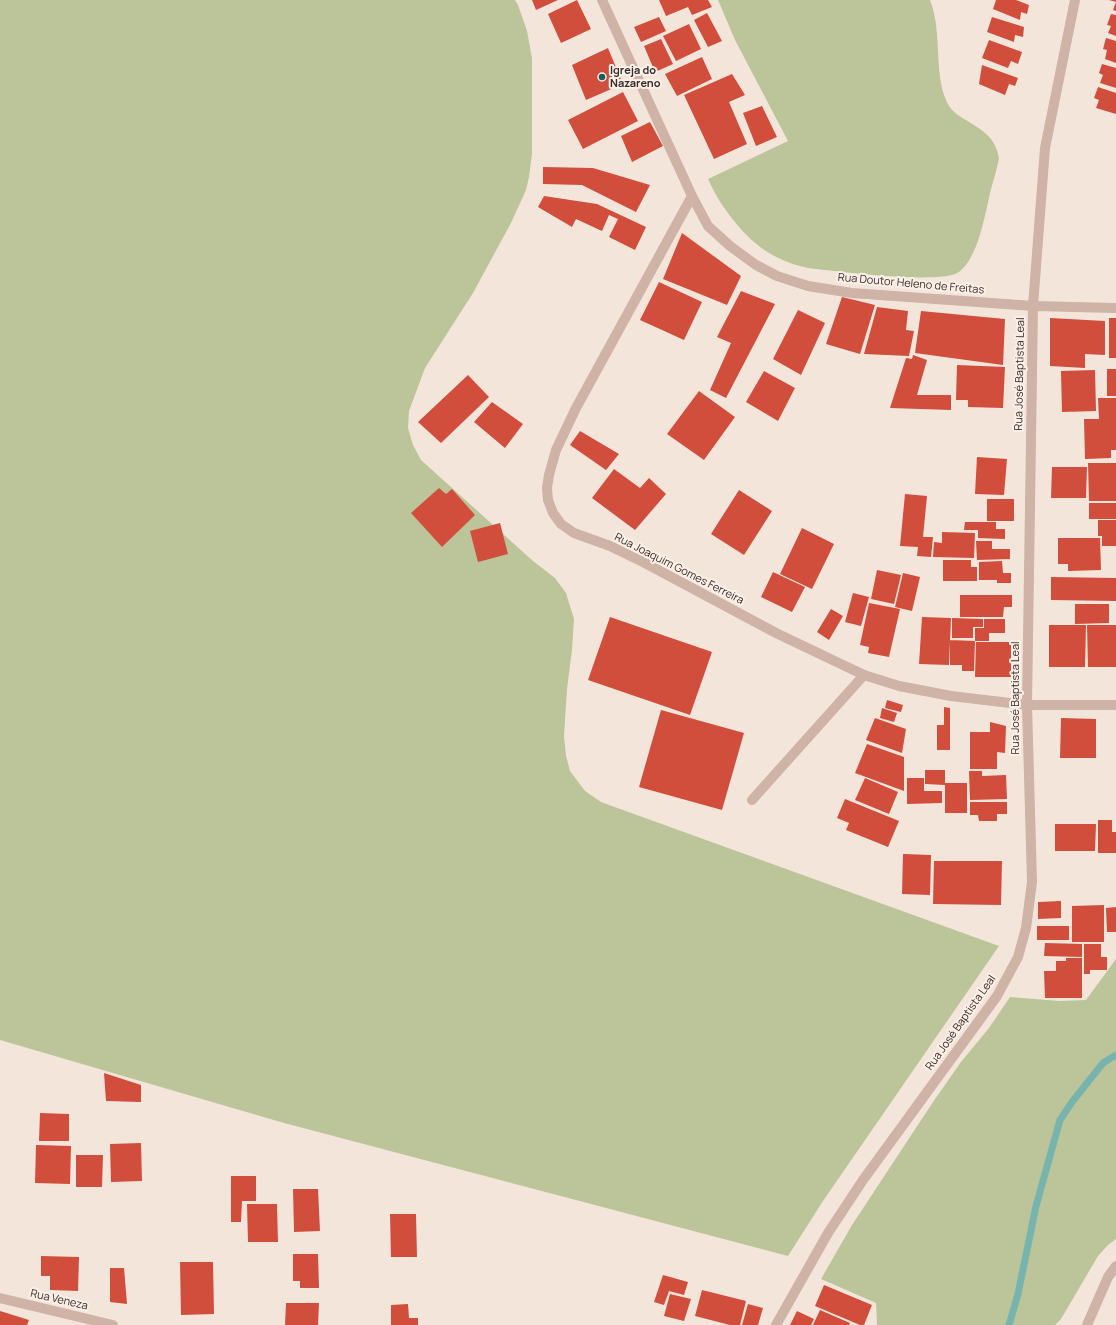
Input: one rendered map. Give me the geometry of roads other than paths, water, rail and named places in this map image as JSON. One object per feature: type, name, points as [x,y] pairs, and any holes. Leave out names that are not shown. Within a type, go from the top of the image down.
[{"type":"street","name":"Rua Doutor Heleno de Freitas","points":[[602,0],[692,196],[708,226],[730,246],[756,266],[777,276],[808,286],[852,293],[1033,306],[1116,308]]},
{"type":"street","name":"Rua José Baptista Leal","points":[[776,1325],[828,1233],[858,1187],[997,996],[1018,958],[1026,928],[1032,882],[1027,705],[1033,306],[1045,148],[1075,0]]},
{"type":"street","name":"Rua Joaquim Gomes Ferreira","points":[[692,196],[576,408],[556,450],[547,488],[548,500],[553,513],[561,524],[574,533],[610,546],[645,563],[776,633],[864,676],[900,686],[951,696],[1027,705],[1116,705]]},
{"type":"street","points":[[752,800],[864,676]]},
{"type":"street","points":[[1087,1325],[1108,1277],[1116,1266]]},
{"type":"street","name":"Rua Veneza","points":[[0,1298],[113,1325]]},
{"type":"waterway","points":[[1009,1325],[1018,1294],[1036,1206],[1060,1120],[1072,1102],[1103,1063],[1116,1055]]},
{"type":"place","name":"Igreja do Nazareno","points":[[602,77]]}]
